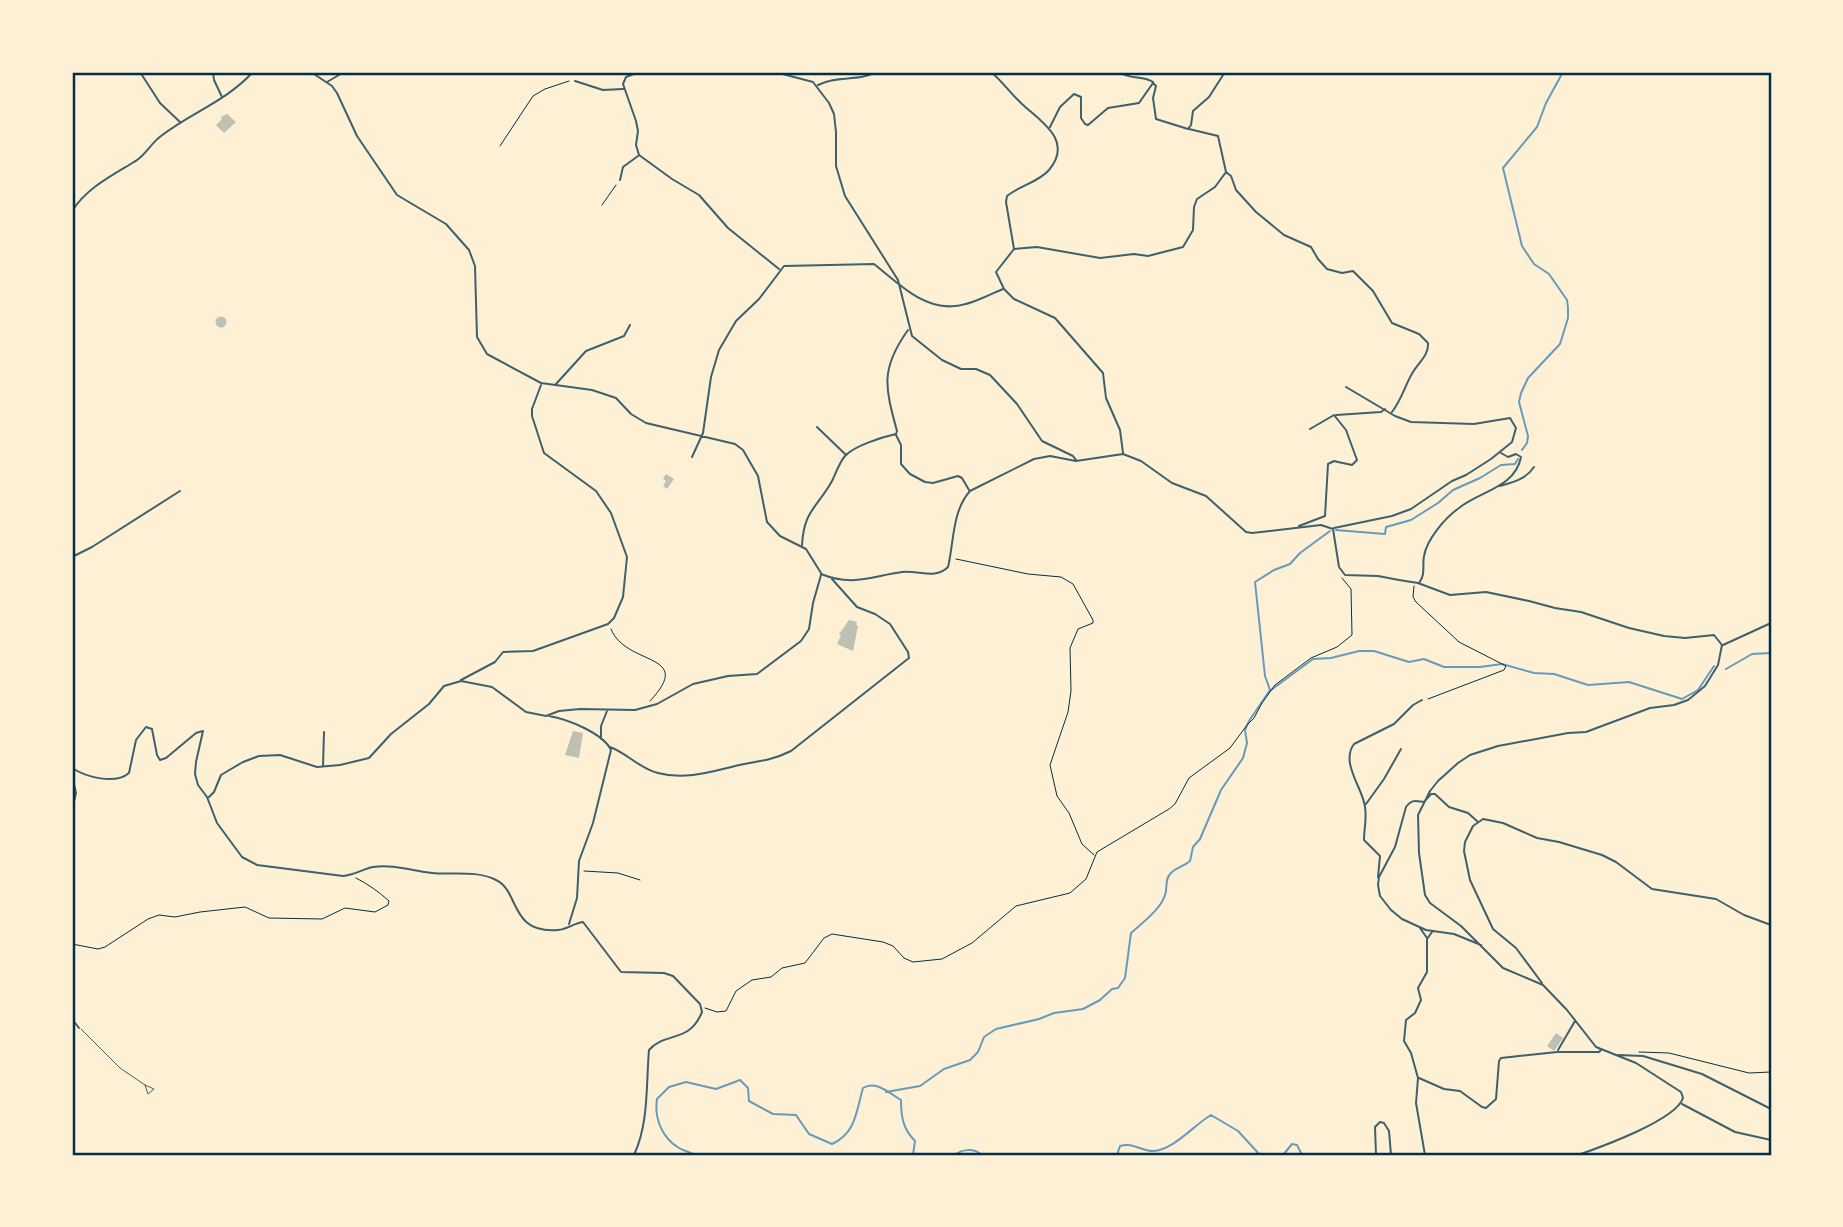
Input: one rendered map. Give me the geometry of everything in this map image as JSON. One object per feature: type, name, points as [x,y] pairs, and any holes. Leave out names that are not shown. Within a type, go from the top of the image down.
[{"type":"street","points":[[140,72],[160,103],[181,122]]},
{"type":"street","points":[[213,72],[223,98]]},
{"type":"street","points":[[72,211],[87,192],[104,183],[114,173],[136,162],[153,142],[223,98],[253,72]]},
{"type":"street","points":[[311,72],[337,93],[361,143],[397,195],[450,227],[469,250],[475,266],[476,332],[482,349],[492,358],[541,383],[608,394],[621,401],[631,414],[646,424],[732,442],[743,450],[758,476],[767,522],[780,536],[810,554],[821,574],[832,579],[864,580],[902,572],[935,575],[942,573],[948,567],[959,509],[970,491],[1026,461],[1049,456],[1076,461],[1123,454],[1141,461],[1172,483],[1206,496],[1246,531],[1252,533],[1295,527],[1321,526],[1333,529],[1392,516],[1411,509],[1512,442],[1516,428],[1510,418],[1474,424],[1411,422],[1402,420],[1346,387]]},
{"type":"street","points":[[327,83],[344,72]]},
{"type":"street","points":[[638,72],[626,77],[624,89],[636,121],[636,145],[639,155],[699,195],[728,228],[780,270]]},
{"type":"street","points":[[775,72],[807,80],[817,86],[829,103],[834,114],[836,166],[845,196],[874,238],[900,284],[909,330],[916,341],[942,360],[961,369],[976,369],[990,376],[1017,404],[1042,442],[1073,456],[1076,461]]},
{"type":"street","points":[[817,86],[835,79],[867,76],[876,72]]},
{"type":"street","points":[[991,72],[1021,103],[1050,127],[1058,150],[1047,173],[1007,196],[1014,249]]},
{"type":"street","points":[[1119,72],[1130,78],[1150,79],[1156,86],[1153,107],[1156,119],[1180,128],[1218,136],[1226,172],[1231,176],[1236,190],[1256,212],[1284,235],[1311,247],[1327,269],[1337,273],[1353,271],[1373,291],[1392,323],[1419,334],[1429,343],[1428,351],[1392,413]]},
{"type":"street","points":[[1189,129],[1193,111],[1209,97],[1225,72]]},
{"type":"street","points":[[575,81],[603,90],[624,89]]},
{"type":"street","points":[[1050,127],[1060,107],[1074,94],[1081,97],[1081,118],[1088,125],[1108,108],[1139,103],[1153,83]]},
{"type":"street","points":[[72,128],[72,141]]},
{"type":"street","points":[[620,180],[623,167],[639,155]]},
{"type":"street","points":[[1123,454],[1120,430],[1106,398],[1103,373],[1052,315],[1018,301],[1004,289],[996,270],[1014,249],[1037,247],[1100,258],[1134,254],[1148,256],[1172,248],[1179,249],[1191,235],[1197,199],[1215,187],[1226,172]]},
{"type":"street","points":[[692,457],[702,437],[711,377],[719,350],[736,321],[775,281],[780,270],[788,266],[870,263],[922,301],[953,307],[1004,289]]},
{"type":"street","points":[[556,385],[586,351],[624,336],[631,325]]},
{"type":"street","points":[[909,330],[888,366],[888,396],[901,445],[901,464],[910,474],[933,483],[958,476],[970,491]]},
{"type":"street","points":[[207,797],[212,795],[221,775],[259,756],[280,755],[323,767],[360,762],[369,758],[391,734],[429,704],[444,686],[460,681],[495,662],[503,652],[533,651],[610,623],[623,597],[627,557],[611,513],[596,491],[544,453],[532,416],[541,383]]},
{"type":"street","points":[[1310,429],[1335,415],[1381,412],[1385,409]]},
{"type":"street","points":[[1295,527],[1325,516],[1328,464],[1334,461],[1352,465],[1357,457],[1346,430],[1335,415]]},
{"type":"street","points":[[817,427],[846,455]]},
{"type":"street","points":[[802,547],[803,527],[807,517],[846,455],[878,439],[896,434]]},
{"type":"street","points":[[1499,486],[1518,467],[1521,460],[1516,454],[1508,457],[1500,452]]},
{"type":"street","points":[[1419,584],[1424,575],[1425,553],[1440,526],[1458,508],[1499,486],[1517,481],[1534,467]]},
{"type":"street","points":[[72,557],[180,491]]},
{"type":"street","points":[[1333,529],[1339,567],[1341,572],[1352,577],[1378,576],[1419,584],[1450,595],[1486,593],[1581,612],[1664,636],[1685,638],[1714,635],[1722,645],[1718,666],[1705,686],[1688,700],[1650,708],[1586,732],[1498,747],[1470,755],[1438,781],[1424,802],[1418,815],[1419,853],[1425,895],[1436,909],[1482,944],[1509,972],[1543,985]]},
{"type":"street","points":[[546,716],[558,711],[580,709],[608,711],[647,707],[675,696],[693,684],[728,676],[757,674],[801,641],[810,629],[813,603],[821,574]]},
{"type":"street","points":[[460,681],[492,688],[526,712],[572,722],[652,771],[670,775],[707,774],[743,764],[772,760],[791,751],[909,658],[890,624],[876,614],[857,607],[832,579]]},
{"type":"street","points":[[1722,645],[1771,624]]},
{"type":"street","points":[[1422,700],[1394,724],[1352,747],[1350,761],[1365,805],[1364,840],[1380,856],[1380,896],[1391,910],[1420,928],[1454,934],[1482,944]]},
{"type":"street","points":[[601,739],[601,726],[608,711]]},
{"type":"street","points":[[72,768],[89,776],[121,778],[128,773],[136,740],[146,727],[152,729],[160,760],[196,733],[203,732],[195,774],[198,785],[207,797],[217,823],[228,841],[248,862],[347,876],[387,866],[491,878],[503,884],[515,909],[529,923],[558,930],[580,922],[585,924],[618,971],[664,973],[673,976],[702,1008],[690,1031],[654,1045],[649,1050],[644,1114],[634,1155]]},
{"type":"street","points":[[323,767],[324,732]]},
{"type":"street","points":[[569,925],[577,898],[578,871],[611,754],[610,747]]},
{"type":"street","points":[[1365,805],[1401,749]]},
{"type":"street","points":[[72,776],[76,793],[72,810]]},
{"type":"street","points":[[1424,802],[1435,793],[1449,807],[1468,813],[1478,822]]},
{"type":"street","points":[[1378,885],[1382,870],[1395,848],[1406,807],[1415,800],[1424,802]]},
{"type":"street","points":[[1578,1155],[1634,1133],[1681,1103],[1683,1098],[1678,1089],[1636,1063],[1601,1050],[1543,985],[1513,945],[1493,929],[1469,880],[1464,851],[1465,842],[1478,822],[1486,818],[1538,838],[1602,855],[1652,889],[1716,899],[1744,915],[1771,925]]},
{"type":"street","points":[[1420,928],[1427,939],[1427,972],[1418,988],[1422,1000],[1419,1007],[1406,1020],[1405,1044],[1411,1053],[1418,1078],[1416,1103],[1425,1155]]},
{"type":"street","points":[[1427,939],[1433,931]]},
{"type":"street","points":[[72,1018],[78,1027],[73,1028]]},
{"type":"street","points":[[1557,1052],[1576,1021]]},
{"type":"street","points":[[1418,1078],[1444,1089],[1460,1091],[1486,1108],[1496,1099],[1499,1061],[1502,1058],[1601,1050]]},
{"type":"street","points":[[1614,1055],[1643,1056],[1702,1074],[1771,1109]]},
{"type":"street","points":[[1681,1103],[1735,1132],[1771,1140]]},
{"type":"street","points":[[1376,1155],[1374,1132],[1380,1122],[1387,1126],[1391,1155]]},
{"type":"lane","points":[[78,1027],[120,1068],[145,1085]]},
{"type":"path","points":[[500,146],[533,96],[545,89],[575,81]]},
{"type":"path","points":[[602,205],[620,180]]},
{"type":"path","points":[[950,558],[1028,574],[1061,577],[1076,588],[1093,620],[1093,624],[1077,629],[1070,646],[1070,701],[1050,765],[1057,796],[1069,813],[1082,844],[1087,851],[1095,855]]},
{"type":"path","points":[[702,1008],[716,1012],[726,1011],[737,989],[752,980],[774,975],[782,968],[805,964],[824,938],[832,933],[883,942],[893,946],[904,958],[913,962],[942,959],[972,943],[1016,906],[1070,893],[1086,879],[1097,852],[1175,804],[1189,778],[1230,748],[1275,685],[1311,658],[1337,647],[1352,635],[1351,589],[1341,572]]},
{"type":"path","points":[[1414,583],[1413,597],[1416,602],[1450,634],[1468,647],[1506,666],[1504,670],[1422,700]]},
{"type":"path","points":[[610,623],[613,633],[621,642],[665,670],[667,675],[664,685],[647,707]]},
{"type":"path","points":[[578,871],[618,873],[640,880]]},
{"type":"path","points":[[72,944],[98,949],[105,947],[148,919],[159,915],[175,918],[200,912],[247,907],[269,918],[322,919],[345,908],[375,912],[383,909],[389,901],[372,886],[347,876]]},
{"type":"path","points":[[1630,1055],[1646,1051],[1669,1053],[1749,1073],[1771,1072]]},
{"type":"building","points":[[227,114],[236,122],[224,133],[216,125],[221,117]]},
{"type":"building","points":[[221,316],[227,322],[221,328],[215,322]]},
{"type":"building","points":[[666,474],[674,479],[667,489],[663,486]]},
{"type":"building","points":[[849,620],[857,622],[858,626],[853,651],[837,644],[841,635],[839,634]]},
{"type":"building","points":[[573,731],[583,733],[579,758],[565,755]]},
{"type":"building","points":[[1556,1033],[1563,1038],[1554,1051],[1547,1046]]},
{"type":"waterway","points":[[1522,450],[1528,436],[1519,402],[1521,393],[1528,378],[1560,344],[1568,318],[1568,308],[1567,300],[1549,274],[1534,264],[1522,246],[1503,168],[1537,127],[1546,103],[1563,72]]},
{"type":"waterway","points":[[1336,530],[1385,534],[1386,527],[1411,520],[1453,490],[1501,465],[1515,464],[1518,459]]},
{"type":"waterway","points":[[886,1092],[920,1086],[944,1069],[970,1060],[978,1052],[984,1037],[996,1029],[1054,1013],[1083,1009],[1100,1000],[1112,989],[1118,988],[1125,978],[1131,933],[1160,905],[1171,873],[1190,861],[1193,847],[1200,839],[1221,790],[1243,758],[1247,743],[1245,730],[1249,721],[1270,690],[1265,676],[1255,582],[1290,564],[1300,553],[1330,531]]},
{"type":"waterway","points":[[1271,690],[1313,659],[1359,651],[1374,651],[1409,662],[1424,659],[1444,667],[1502,664],[1534,673],[1554,674],[1588,685],[1629,682],[1682,699],[1698,690],[1714,666]]},
{"type":"waterway","points":[[1726,669],[1752,654],[1771,653]]},
{"type":"waterway","points":[[695,1155],[679,1148],[668,1139],[658,1120],[657,1099],[669,1087],[686,1082],[716,1089],[740,1080],[748,1088],[749,1101],[773,1114],[796,1115],[809,1134],[832,1144],[851,1128],[863,1088],[882,1088],[901,1100],[904,1122],[915,1141],[913,1155]]},
{"type":"waterway","points":[[1117,1155],[1120,1146],[1125,1145],[1145,1150],[1161,1150],[1211,1115],[1238,1131],[1260,1155]]},
{"type":"waterway","points":[[1283,1155],[1292,1144],[1297,1145],[1302,1155]]},
{"type":"waterway","points":[[954,1155],[968,1150],[982,1155]]},
{"type":"waterway","points":[[1085,1155],[1098,1155]]}]
